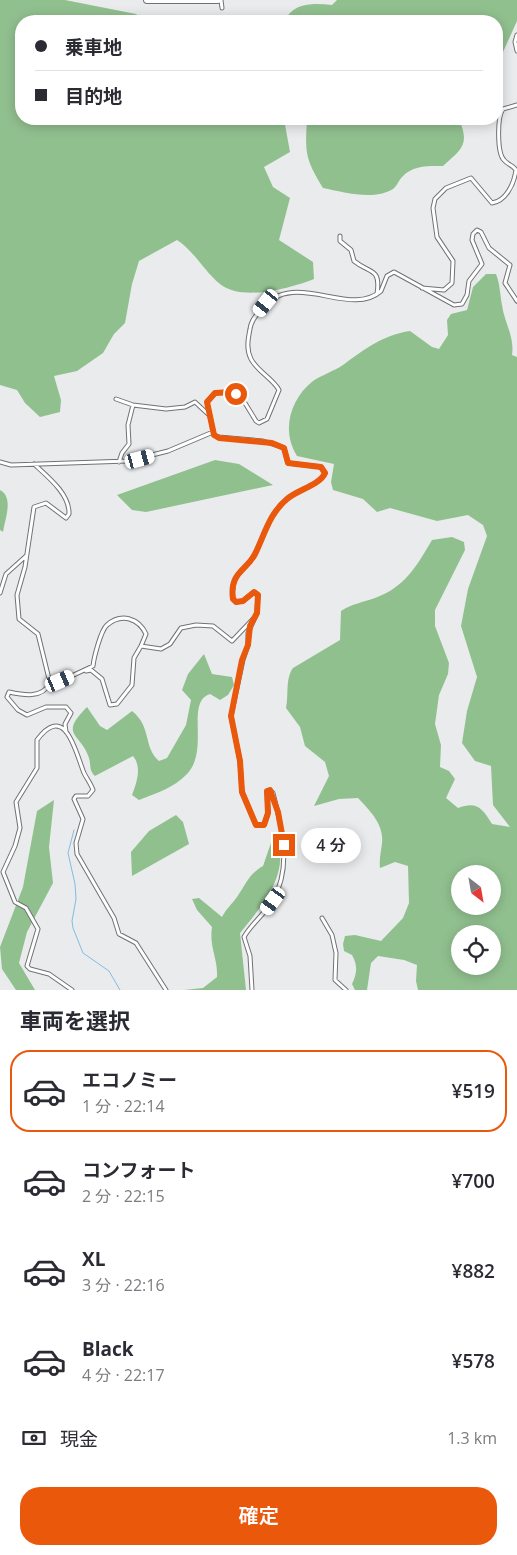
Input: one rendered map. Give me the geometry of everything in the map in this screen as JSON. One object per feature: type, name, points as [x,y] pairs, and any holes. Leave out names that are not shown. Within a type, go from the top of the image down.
[{"type":"highway","points":[[147,0],[219,0]]},
{"type":"street","points":[[219,0],[222,8]]},
{"type":"street","points":[[517,35],[515,42],[517,51]]},
{"type":"street","points":[[503,109],[517,105]]},
{"type":"street","points":[[421,288],[444,290],[452,283],[453,261],[437,237],[433,208],[435,199],[441,192],[471,178],[492,203],[500,201],[507,193],[516,170],[503,158],[500,146],[500,125]]},
{"type":"street","points":[[252,990],[250,956],[244,937],[273,901],[281,880],[284,856],[283,834],[270,790],[267,791],[268,813],[264,825],[256,825],[242,792],[240,754],[231,716],[238,690],[242,660],[248,645],[250,626],[256,618],[257,593],[251,593],[240,602],[233,599],[233,587],[236,576],[256,552],[265,530],[286,499],[320,479],[325,473],[321,467],[288,463],[284,448],[272,443],[219,438],[213,432],[207,402],[210,397],[224,392],[231,392],[242,398],[259,423],[267,419],[279,394],[278,388],[251,360],[247,347],[254,316],[266,303],[277,297],[308,292],[357,301],[377,294],[386,276],[394,272],[454,305],[462,304],[467,295],[469,281],[482,264],[472,240],[473,234],[479,230],[489,248],[510,265],[505,283],[517,301]]},
{"type":"street","points":[[340,236],[343,245],[351,250],[354,260],[375,273],[378,279],[377,294]]},
{"type":"street","points":[[116,399],[133,405],[175,409],[195,402],[210,416]]},
{"type":"street","points":[[119,462],[128,444],[128,425],[133,405]]},
{"type":"street","points":[[0,462],[34,464],[119,462],[140,459],[168,451],[213,432]]},
{"type":"street","points":[[34,464],[58,489],[66,502],[69,514],[66,518],[62,517],[46,503],[34,508],[17,595],[18,613],[21,622],[38,634],[50,677],[48,687]]},
{"type":"street","points":[[0,594],[6,574],[26,556]]},
{"type":"street","points":[[67,733],[65,724],[71,713],[66,707],[46,707],[27,715],[18,710],[6,697],[9,692],[28,696],[86,671],[93,666],[95,650],[105,627],[117,620],[130,618],[142,626],[146,634],[134,658],[132,685],[117,704],[110,705],[100,677],[91,670],[86,671]]},
{"type":"street","points":[[141,646],[161,649],[170,644],[181,628],[196,625],[212,626],[232,641],[256,618]]},
{"type":"street","points":[[72,990],[54,976],[30,969],[28,966],[38,929],[26,908],[14,899],[4,872],[20,828],[16,802],[37,768],[37,740],[53,726],[57,726],[67,733],[77,747],[84,773],[93,790],[88,796],[76,796],[74,800],[83,819],[76,843],[77,854],[114,918],[119,934],[136,943],[166,990]]},
{"type":"street","points":[[322,918],[332,935],[336,954],[335,980],[346,990]]},
{"type":"green space","points":[[0,0],[65,0],[136,14],[137,15],[15,15],[15,125],[285,125],[290,152],[264,167],[273,187],[290,198],[279,240],[313,262],[314,279],[267,292],[253,293],[229,289],[214,279],[189,250],[177,240],[139,261],[132,284],[125,323],[114,334],[103,353],[77,371],[54,376],[61,400],[60,412],[40,417],[25,403],[17,390],[0,385]]},
{"type":"green space","points":[[337,0],[517,0],[517,21],[503,52],[503,15],[289,15],[293,10],[305,5],[332,5]]},
{"type":"green space","points":[[307,125],[461,125],[464,135],[464,141],[459,151],[443,166],[416,168],[406,173],[393,189],[385,193],[368,195],[323,188],[310,162],[306,140]]},
{"type":"green space","points":[[486,274],[496,274],[503,311],[511,336],[512,355],[517,357],[517,990],[418,990],[416,981],[417,965],[404,960],[378,956],[371,963],[367,990],[355,990],[352,984],[356,973],[356,966],[352,955],[344,951],[345,936],[355,935],[381,941],[403,918],[409,903],[408,866],[395,862],[380,868],[381,830],[375,818],[358,798],[339,799],[314,806],[329,776],[325,762],[305,746],[300,727],[286,708],[289,677],[293,668],[340,640],[341,611],[375,598],[402,582],[415,567],[432,540],[452,537],[464,542],[465,550],[435,610],[435,626],[449,663],[448,674],[439,695],[435,724],[441,745],[440,767],[449,771],[455,779],[446,798],[458,808],[470,805],[478,807],[492,824],[510,827],[493,805],[491,766],[475,761],[462,743],[467,711],[477,677],[461,626],[468,589],[487,536],[483,525],[468,515],[437,521],[390,508],[377,512],[363,499],[333,490],[331,482],[334,464],[297,456],[290,436],[290,416],[299,397],[313,381],[383,339],[410,331],[432,347],[439,349],[448,335],[447,320],[451,314],[467,310],[473,287]]},
{"type":"green space","points":[[215,460],[239,464],[273,485],[146,512],[132,510],[117,495]]},
{"type":"green space","points":[[0,490],[4,493],[8,503],[3,532],[0,530]]},
{"type":"green space","points":[[204,654],[212,674],[232,677],[234,685],[228,695],[220,700],[210,694],[203,699],[199,706],[197,752],[194,764],[187,774],[171,787],[139,800],[132,795],[138,770],[133,756],[95,776],[91,770],[89,758],[85,750],[74,734],[74,724],[78,716],[87,707],[100,726],[107,730],[132,711],[138,717],[145,730],[154,755],[159,761],[167,758],[186,725],[191,700],[182,690],[188,674]]},
{"type":"green space","points":[[54,800],[49,847],[53,883],[27,932],[19,963],[35,990],[16,990],[2,969],[0,947],[23,887],[37,811]]},
{"type":"green space","points":[[176,815],[183,822],[189,844],[132,876],[131,852],[149,831]]},
{"type":"green space","points":[[273,837],[277,839],[280,852],[277,878],[264,901],[240,933],[246,990],[184,990],[203,988],[217,977],[211,934],[212,927],[197,910],[192,899],[199,898],[222,917],[251,876],[263,866]]},
{"type":"waterway","points":[[74,830],[68,853],[75,884],[76,899],[72,921],[73,928],[83,953],[109,971],[120,990]]},
{"type":"route","points":[[236,394],[231,392],[215,393],[207,402],[214,435],[219,438],[262,441],[281,446],[286,452],[288,463],[321,467],[325,473],[320,479],[286,499],[273,515],[257,546],[256,552],[236,576],[232,595],[236,602],[243,601],[254,592],[258,595],[256,618],[250,626],[248,633],[248,645],[242,660],[240,681],[231,716],[238,747],[242,792],[251,816],[256,825],[260,826],[266,822],[268,813],[267,791],[270,790],[278,812],[284,845]]}]
